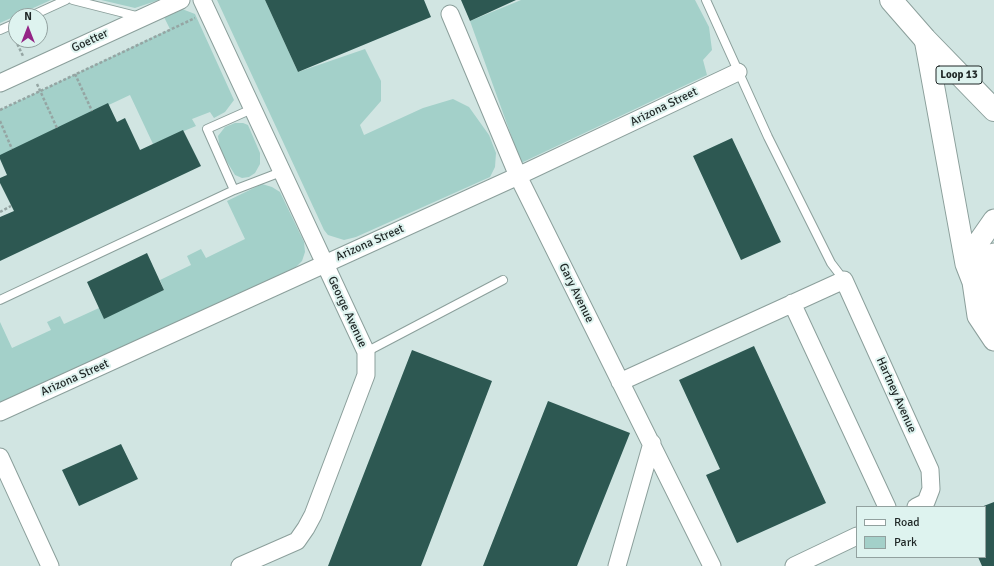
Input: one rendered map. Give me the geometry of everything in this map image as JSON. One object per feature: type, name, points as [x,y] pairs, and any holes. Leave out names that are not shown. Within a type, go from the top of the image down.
[{"type":"main road","name":"Loop 13","points":[[891,0],[925,39],[994,110]]},
{"type":"street","name":"Goetter","points":[[0,83],[141,17],[181,0]]},
{"type":"street","name":"George Avenue","points":[[205,6],[366,352],[366,375],[313,515],[297,540],[240,566]]},
{"type":"street","name":"Gary Avenue","points":[[450,14],[518,176],[712,566]]},
{"type":"street","points":[[925,39],[966,264],[973,282],[978,316],[994,340]]},
{"type":"street","name":"Arizona Street","points":[[0,412],[518,176],[738,72]]},
{"type":"street","points":[[973,282],[980,240],[994,220]]},
{"type":"street","points":[[994,254],[990,275],[990,294],[994,317]]},
{"type":"street","points":[[620,382],[844,280]]},
{"type":"street","name":"Hartney Avenue","points":[[844,280],[930,470],[931,489],[926,502],[918,506]]},
{"type":"street","points":[[792,303],[887,506]]},
{"type":"street","points":[[617,566],[652,444]]},
{"type":"street","points":[[0,457],[50,566]]},
{"type":"street","points":[[794,566],[856,536]]},
{"type":"lane","points":[[48,8],[66,0]]},
{"type":"lane","points":[[72,0],[141,17]]},
{"type":"lane","points":[[706,0],[768,137],[831,263],[844,280]]},
{"type":"lane","points":[[234,190],[207,129],[252,109]]},
{"type":"lane","points":[[0,300],[234,190],[281,172]]},
{"type":"lane","points":[[366,352],[503,280]]},
{"type":"path","points":[[0,110],[75,74],[205,6]]},
{"type":"path","points":[[75,74],[92,111]]},
{"type":"path","points":[[0,121],[12,149]]},
{"type":"path","points":[[0,212],[11,206]]},
{"type":"green space","points":[[0,0],[51,0],[33,8],[8,8],[8,19],[0,23]]},
{"type":"green space","points":[[101,0],[159,0],[135,8]]},
{"type":"green space","points":[[217,0],[265,0],[298,72],[365,49],[381,81],[381,101],[360,125],[364,135],[423,108],[453,99],[469,107],[489,135],[496,153],[495,167],[490,177],[356,237],[344,240],[328,235],[324,230]]},
{"type":"green space","points":[[521,0],[695,0],[709,27],[712,50],[703,60],[707,75],[521,163],[470,21]]},
{"type":"green space","points":[[182,9],[195,14],[234,100],[225,112],[214,118],[210,112],[192,119],[196,126],[153,144],[130,95],[0,156],[0,110],[170,29],[164,17]]},
{"type":"green space","points":[[235,123],[243,123],[248,125],[260,153],[260,164],[255,173],[249,177],[242,178],[235,175],[220,150],[218,136],[225,127]]},
{"type":"green space","points":[[262,184],[272,187],[280,192],[304,242],[305,252],[302,261],[294,269],[4,403],[0,402],[0,322],[12,348],[51,330],[47,322],[60,316],[64,324],[99,308],[104,318],[164,290],[160,280],[191,265],[187,256],[201,249],[206,258],[245,239],[227,201]]},
{"type":"building","points":[[265,0],[424,0],[431,17],[298,72]]},
{"type":"building","points":[[461,0],[516,0],[470,21]]},
{"type":"building","points":[[108,103],[117,122],[125,118],[140,150],[183,130],[201,166],[0,261],[0,217],[14,211],[0,183],[0,178],[7,175],[0,159],[0,155]]},
{"type":"building","points":[[732,138],[781,242],[741,260],[693,156]]},
{"type":"building","points":[[147,253],[164,290],[104,319],[87,282]]},
{"type":"building","points":[[754,346],[826,503],[737,543],[706,475],[720,469],[679,380]]},
{"type":"building","points":[[412,350],[492,381],[421,566],[328,566]]},
{"type":"building","points":[[548,401],[630,433],[577,566],[483,566]]},
{"type":"building","points":[[121,444],[138,479],[79,506],[62,470]]},
{"type":"building","points":[[994,502],[994,566],[982,566],[978,558],[986,558],[986,506],[984,506]]}]
